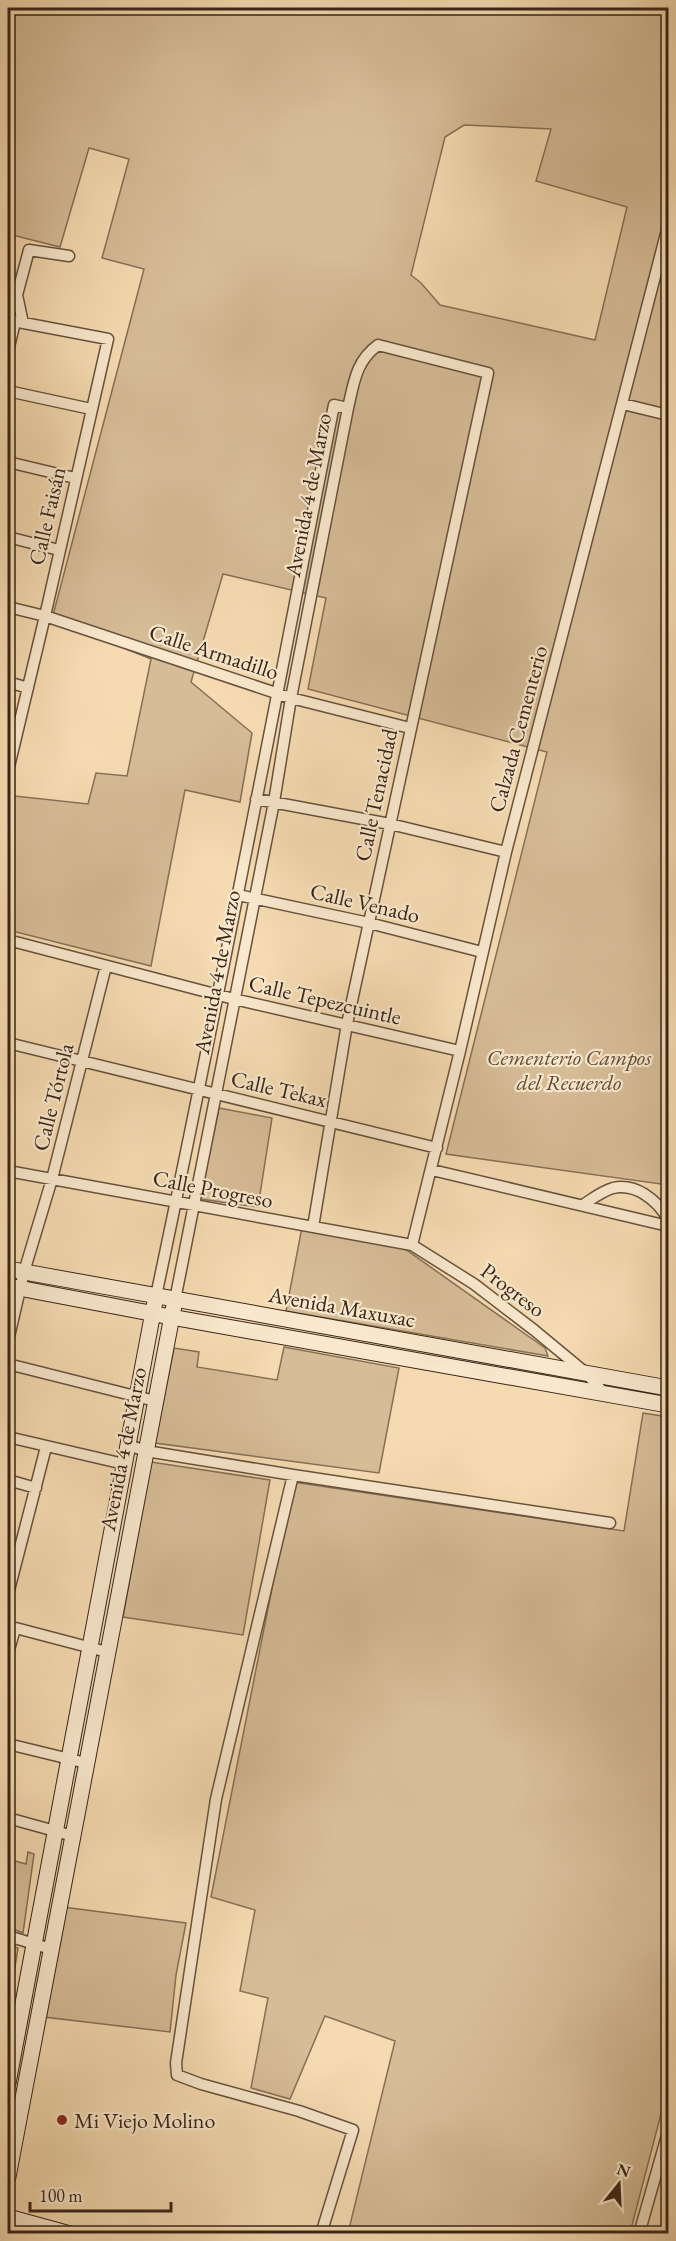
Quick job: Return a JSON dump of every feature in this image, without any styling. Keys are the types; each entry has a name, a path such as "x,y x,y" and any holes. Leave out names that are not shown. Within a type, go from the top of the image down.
{"street":[{"name":"Calzada Cementerio","path":"412,1245 432,1170 506,852 669,226"},
{"path":"8,351 15,322 17,295 29,250 69,256"},
{"name":"Calle Faisán","path":"8,771 10,753 28,688 108,339 15,322"},
{"name":"Calle Tenacidad","path":"313,1227 347,1024 488,373 378,345 365,355 355,378 348,408"},
{"path":"8,392 91,409"},
{"path":"623,404 669,415"},
{"name":"Avenida 4 de Marzo","path":"8,2083 152,1314 200,1090 334,405 348,408 217,1095 171,1317 8,2177"},
{"path":"8,462 75,478"},
{"path":"321,469 336,470"},
{"path":"309,532 324,535"},
{"path":"8,537 59,549"},
{"path":"294,602 310,604"},
{"name":"Calle Armadillo","path":"8,607 45,616 291,698 410,728"},
{"path":"8,682 28,688"},
{"path":"256,799 390,824 506,852"},
{"name":"Calle Venado","path":"238,895 369,923 482,952"},
{"name":"Calle Tepezcuintle","path":"8,940 234,999 460,1051"},
{"name":"Calle Tórtola","path":"8,1341 14,1288 24,1272 52,1179 106,966"},
{"name":"Calle Tekax","path":"8,1043 437,1148"},
{"path":"432,1170 669,1226"},
{"name":"Calle Progreso","path":"8,1171 412,1245"},
{"path":"583,1205 601,1193 614,1188 632,1189 648,1194 664,1210 669,1219"},
{"name":"Progreso","path":"412,1245 474,1284 586,1373 604,1394"},
{"name":"Avenida Maxuxac","path":"8,1269 669,1388"},
{"name":"Avenida Maxuxac","path":"14,1288 669,1405"},
{"path":"8,1364 155,1401"},
{"path":"8,1437 124,1464"},
{"path":"128,1445 293,1475 610,1523"},
{"path":"8,1594 13,1554 36,1488 46,1447"},
{"path":"293,1475 216,1799 176,2063 177,2075 201,2084 299,2111 353,2130 321,2234"},
{"path":"8,1480 36,1488"},
{"path":"8,1653 11,1628 108,1652"},
{"path":"8,1744 86,1763"},
{"path":"8,1818 72,1836"},
{"path":"8,1936 51,1949"},
{"path":"654,2234 640,2232 665,2158 669,2132"},
{"path":"8,2217 70,2234"}],"green space":[{"name":"Cementerio Campos del Recuerdo","path":"8,8 668,8 668,1185 446,1154 547,752 308,689 326,598 223,574 191,682 252,733 240,802 185,790 151,966 8,930 8,826 15,796 88,804 96,773 127,776 151,659 52,619 144,269 102,258 129,159 89,148 60,247 8,234","holes":["464,125 551,129 536,181 627,207 595,340 440,305 411,275 445,137"]},
{"path":"219,1108 272,1118 258,1207 200,1199"},
{"path":"302,1227 385,1242 405,1249 545,1348 548,1356 286,1311"},
{"path":"284,1347 399,1368 379,1473 155,1443 174,1348 199,1352 197,1367 277,1380"},
{"path":"643,1413 668,1417 668,2087 630,2233 348,2233 395,2041 325,2016 290,2099 251,2088 268,1998 240,1991 255,1910 211,1897 293,1482 624,1531"},
{"path":"151,1462 270,1480 243,1635 123,1617"},
{"path":"28,1852 34,1854 23,1933 8,1927 8,1859 26,1864"},
{"path":"63,1907 186,1923 176,1975 170,2032 44,2017"},
{"path":"8,1945 18,1948 8,2011"}],"place":[{"name":"Mi Viejo Molino","path":"62,2120"}]}
